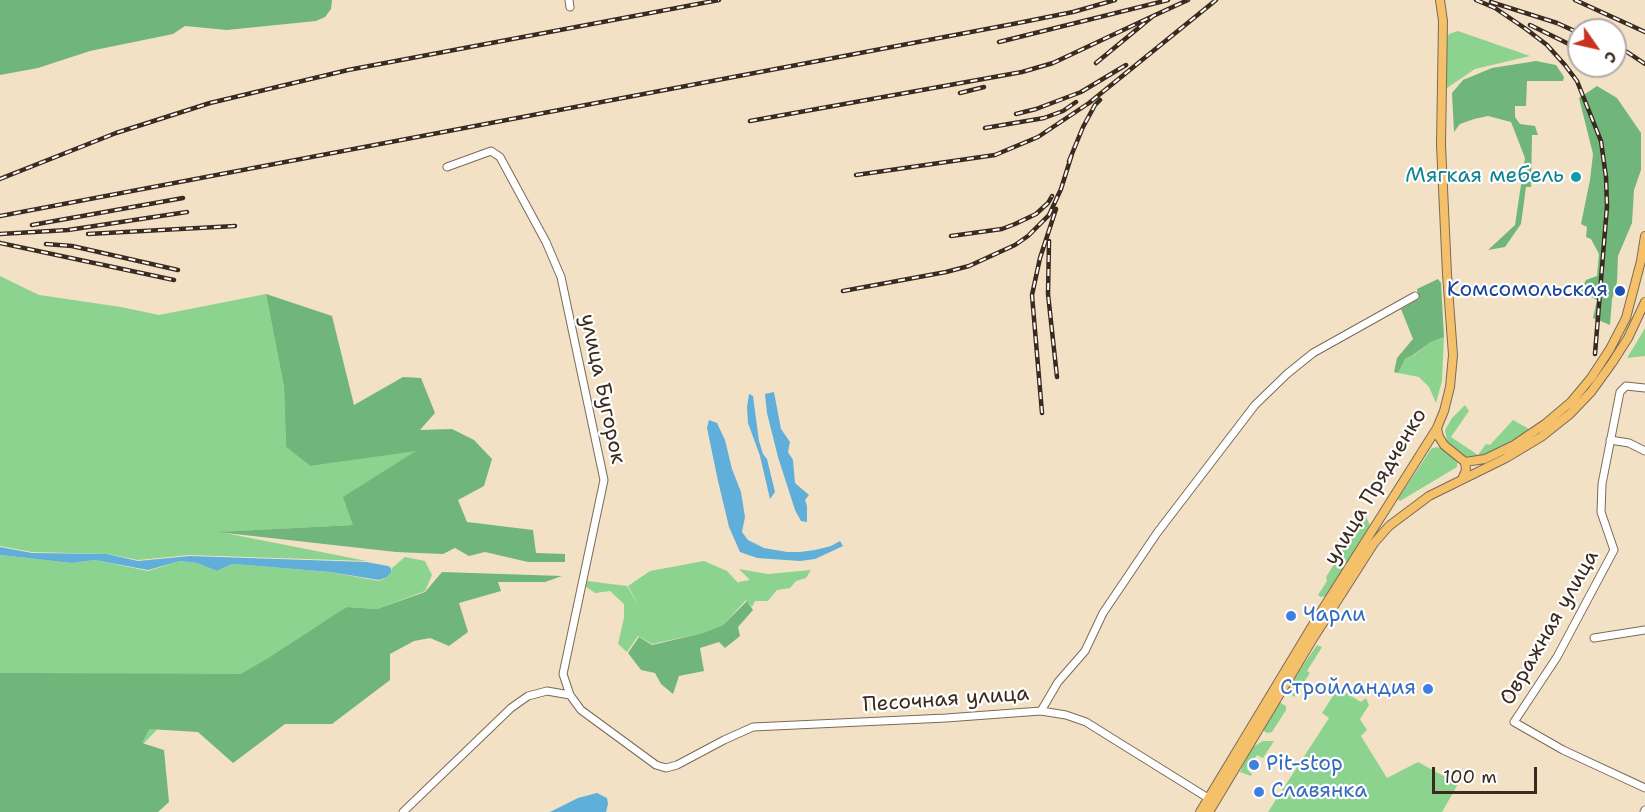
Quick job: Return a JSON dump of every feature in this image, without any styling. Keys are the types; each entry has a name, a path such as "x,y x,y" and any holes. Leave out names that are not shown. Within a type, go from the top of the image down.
{"main road":[{"name":"улица Прядченко","path":"1208,812 1437,428 1450,387 1453,355 1441,145 1443,21 1440,0"},
{"path":"1465,462 1485,459 1514,445 1545,424 1571,402 1591,378 1626,318 1645,236"},
{"name":"улица Прядченко","path":"1200,812 1327,609 1374,543 1389,526 1412,507 1463,477 1506,458 1542,437 1570,414 1591,392 1612,363 1628,338 1645,302"},
{"path":"1437,428 1444,445 1465,462 1466,470 1463,477"},
{"path":"1427,444 1435,442 1444,445"},
{"path":"1395,495 1396,503 1401,507 1412,507"}],"street":[{"name":"улица Бугорок","path":"447,167 491,151 501,157 546,242 561,277 604,480 563,674 570,695"},
{"name":"Песочная улица","path":"570,695 581,710 656,765 666,768 677,765 753,727 1041,711 1058,682 1085,651 1103,613 1157,533 1255,405 1313,353 1415,296"},
{"path":"1645,388 1626,386 1620,392 1610,440 1629,443 1645,451"},
{"name":"Овражная улица","path":"1610,440 1602,484 1601,512 1614,550 1557,657 1514,722 1563,750 1645,788"},
{"path":"1594,638 1645,630"},
{"path":"403,812 511,708 528,696 547,691 570,695"},
{"path":"1041,711 1066,715 1086,722 1208,798 1208,812"}],"green space":[{"path":"0,0 332,0 331,9 325,17 316,21 227,30 185,26 173,34 90,51 38,68 0,75"},
{"path":"1458,31 1530,56 1475,69 1447,88 1446,41 1449,34"},
{"path":"1536,61 1556,65 1564,77 1563,81 1527,81 1526,106 1515,106 1515,117 1520,124 1535,126 1538,135 1532,135 1531,187 1526,187 1521,224 1505,247 1488,250 1515,225 1525,158 1511,122 1488,116 1460,124 1454,132 1452,93 1463,80 1492,68"},
{"path":"1597,86 1617,98 1641,133 1641,170 1634,190 1632,223 1618,256 1617,282 1612,299 1610,325 1593,318 1597,300 1580,292 1586,280 1597,276 1599,254 1591,239 1586,237 1587,227 1581,224 1593,154 1579,98"},
{"path":"0,276 39,295 159,315 266,294 284,387 286,447 310,466 417,450 353,525 220,532 387,565 366,561 189,555 138,560 108,554 32,552 0,546"},
{"path":"1438,279 1441,283 1444,337 1431,342 1405,359 1398,373 1394,372 1397,358 1413,339 1401,309 1419,299 1417,289"},
{"path":"266,294 332,316 354,405 403,377 421,378 435,413 420,430 452,429 474,440 492,459 484,486 458,500 467,522 533,530 536,553 565,554 565,562 528,562 485,552 469,556 455,548 443,554 396,552 217,532 353,525 343,497 416,451 310,466 286,447 284,387"},
{"path":"1645,328 1645,356 1627,358 1641,335"},
{"path":"1444,337 1442,381 1436,403 1429,387 1419,377 1398,373 1405,359 1431,342"},
{"path":"1465,405 1469,411 1451,437 1478,455 1486,444 1490,445 1513,420 1529,429 1505,445 1480,456 1467,458 1447,441 1445,430 1452,418"},
{"path":"1442,448 1457,462 1457,467 1400,501 1398,499 1431,449"},
{"path":"1366,517 1370,525 1326,596 1321,597 1318,595 1327,581 1326,577"},
{"path":"0,555 72,563 95,560 148,571 180,561 197,563 217,571 232,564 330,572 379,581 387,577 392,568 405,557 425,561 432,575 425,591 377,609 347,607 162,724 80,812 0,812"},
{"path":"704,561 727,571 739,584 738,582 750,580 739,569 768,574 811,570 806,578 796,581 790,588 777,590 768,601 755,601 752,607 746,600 723,625 703,633 652,644 638,636 627,652 618,644 624,618 624,604 610,591 595,593 585,586 587,581 627,586 640,608 628,586 650,571"},
{"path":"442,572 562,576 545,582 498,582 501,591 459,603 468,632 449,646 430,638 414,641 390,654 390,680 332,724 285,724 233,763 198,732 149,729 142,743 164,750 169,802 158,812 0,812 0,673 241,674 347,607 377,609 425,592"},
{"path":"747,601 753,610 738,627 740,636 725,648 719,642 700,648 704,671 679,676 673,694 661,684 655,673 641,670 628,653 639,637 652,645 703,633 723,625"},
{"path":"1317,645 1322,647 1307,671 1310,673 1294,697 1289,692 1289,686"},
{"path":"1338,688 1361,702 1366,698 1369,705 1360,719 1367,730 1361,736 1387,778 1418,762 1458,784 1442,812 1268,812 1329,718 1322,713"},
{"path":"1278,704 1286,706 1286,710 1272,732 1267,733 1264,727"},
{"path":"1263,741 1274,741 1263,758 1257,755 1247,769 1252,774 1251,776 1240,772 1251,748"}],"water":[{"path":"774,392 781,429 790,442 788,452 793,460 795,483 809,495 805,500 807,522 801,521 795,510 778,457 767,413 765,394"},
{"path":"749,394 753,396 759,441 767,459 775,492 770,499 760,456 748,423"},
{"path":"709,420 717,423 725,440 732,469 741,492 745,517 742,532 748,540 764,548 787,552 815,550 840,541 843,546 815,559 800,561 757,558 740,552 729,527 718,481 707,428"},
{"path":"0,547 32,553 107,554 138,561 190,556 366,562 388,566 391,572 387,577 379,580 330,572 232,564 217,571 197,563 180,561 148,570 95,560 72,563 0,555"},
{"path":"597,793 607,798 606,812 550,812 578,798"}],"railway":[{"path":"0,179 116,133 210,103 348,70 719,0"},
{"path":"0,216 1013,24 1073,12 1115,0"},
{"path":"999,42 1168,0"},
{"path":"1096,63 1153,16 1188,0"},
{"path":"856,175 995,155 1038,137 1089,103 1216,0"},
{"path":"1476,0 1495,8 1526,29 1547,45 1565,65 1577,81 1601,141 1607,206 1595,354"},
{"path":"1575,0 1645,32"},
{"path":"1491,2 1567,28"},
{"path":"750,121 1022,72 1053,63 1153,16"},
{"path":"1530,25 1567,43"},
{"path":"1627,52 1645,64"},
{"path":"1016,114 1081,92 1126,65"},
{"path":"960,93 984,87"},
{"path":"1069,161 1083,127 1100,100"},
{"path":"985,128 1044,118 1063,111 1076,102"},
{"path":"843,291 969,266 1015,245 1028,236 1049,215 1061,189 1072,154"},
{"path":"951,236 1002,229 1015,224 1036,214 1052,196"},
{"path":"32,225 183,198"},
{"path":"1042,413 1032,295 1040,258 1056,209"},
{"path":"0,234 68,230 187,212"},
{"path":"88,234 235,226"},
{"path":"1049,241 1048,294 1057,377"},
{"path":"0,243 174,280"},
{"path":"46,244 72,246 178,270"}],"place":[{"name":"Мягкая мебель","path":"1576,177"},
{"name":"Комсомольская","path":"1620,291"},
{"name":"Чарли","path":"1291,616"},
{"name":"Стройландия","path":"1428,689"},
{"name":"Pit-stop","path":"1254,765"},
{"name":"Славянка","path":"1259,792"}]}
